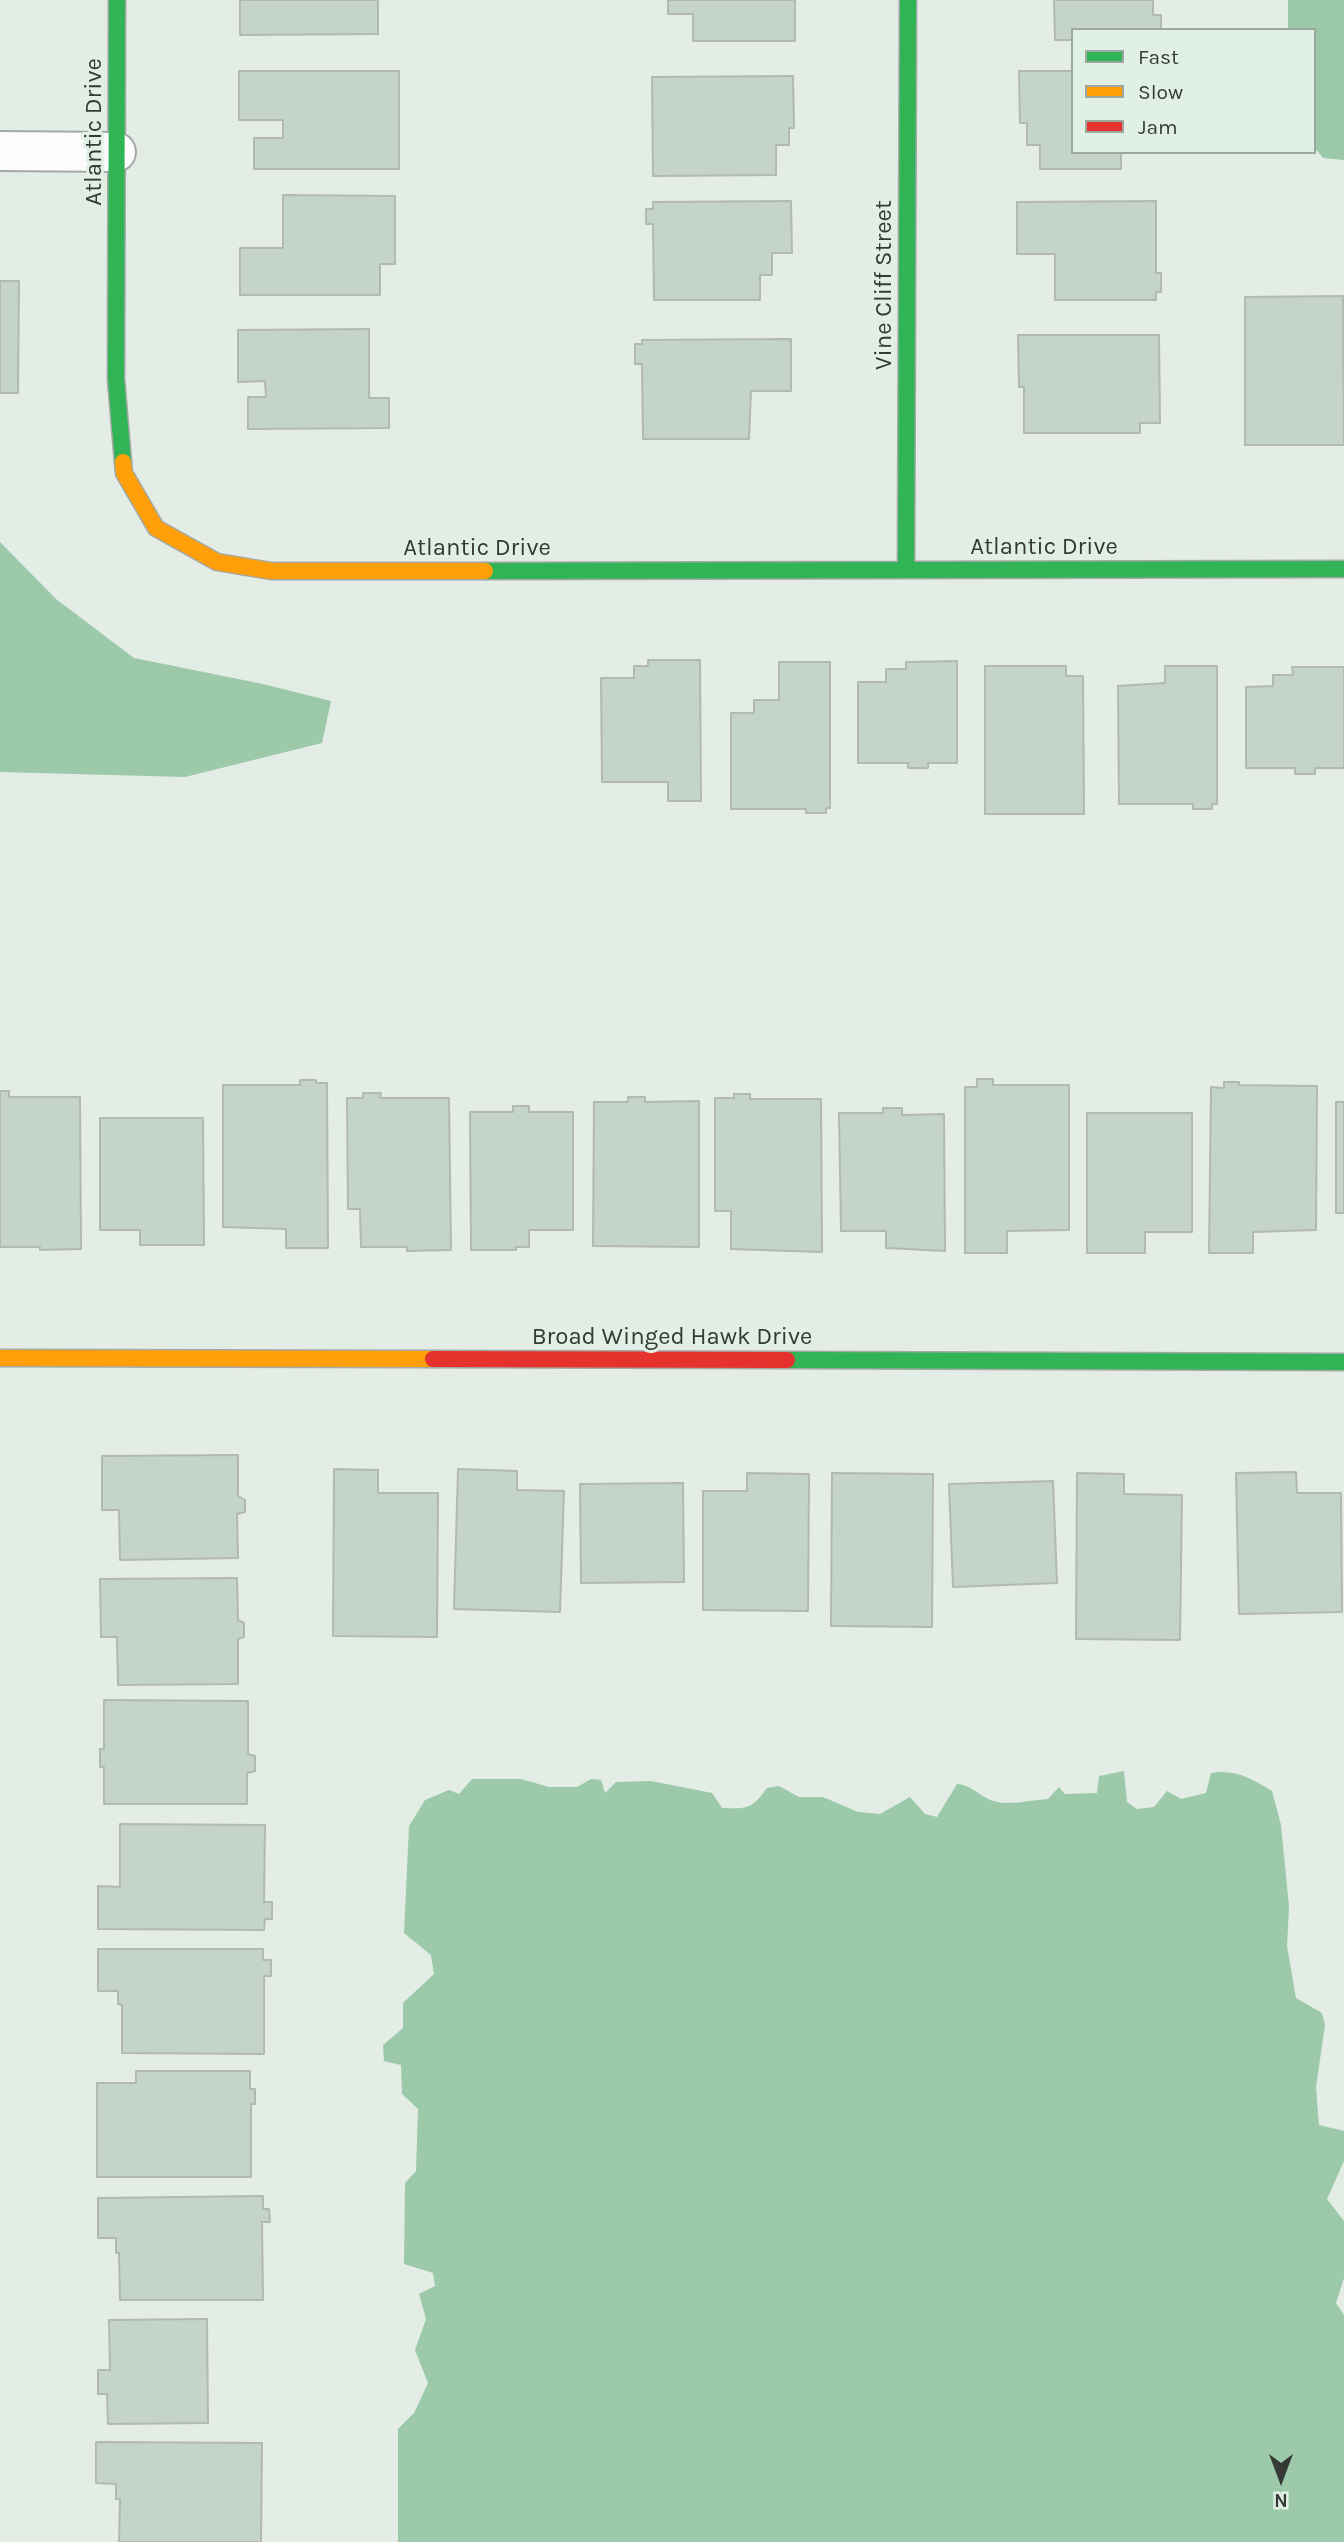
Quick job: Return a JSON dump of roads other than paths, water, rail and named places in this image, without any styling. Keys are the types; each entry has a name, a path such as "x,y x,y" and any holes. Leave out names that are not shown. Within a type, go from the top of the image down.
{"street":[{"name":"Atlantic Drive","path":"117,0 116,379 124,473 156,528 217,562 271,571 1344,569"},
{"name":"Vine Cliff Street","path":"906,570 908,0"},
{"path":"0,151 116,152"},
{"name":"Broad Winged Hawk Drive","path":"0,1358 1344,1362"}]}
